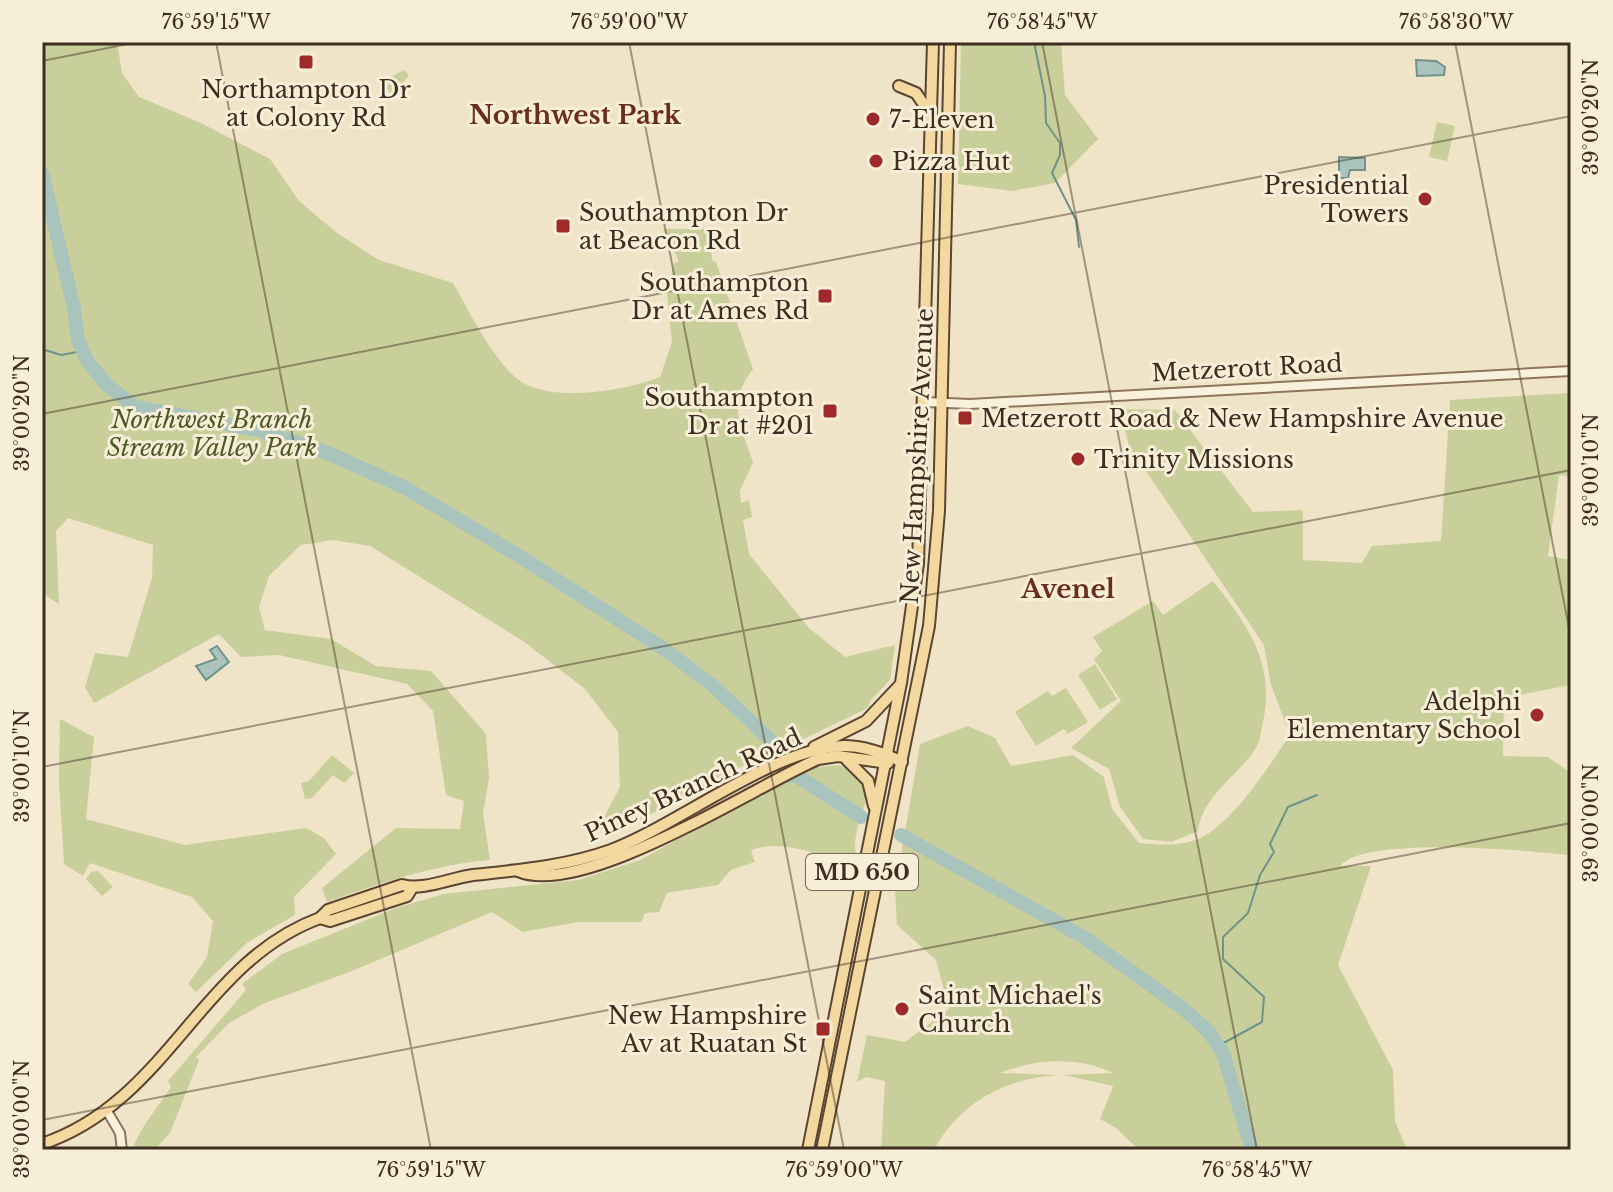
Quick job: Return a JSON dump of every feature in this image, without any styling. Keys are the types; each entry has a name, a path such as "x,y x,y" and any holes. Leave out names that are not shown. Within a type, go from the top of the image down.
{"main road":[{"name":"New Hampshire Avenue","path":"808,1150 901,683 918,564 933,42"},
{"name":"New Hampshire Avenue","path":"822,1150 929,626 939,511 950,42"},
{"path":"899,86 919,96 931,121"},
{"path":"798,762 866,721 901,683"},
{"name":"Piney Branch Road","path":"42,1144 107,1111 154,1069 219,990 254,956 320,918 328,910 402,885 412,888 449,879 518,871 532,877 564,873 629,855 779,770 835,746 902,762"},
{"path":"838,756 856,766 868,781 874,812"},
{"name":"Piney Branch Road","path":"798,762 838,756 885,759"}],"street":[{"name":"Metzerott Road","path":"925,402 1571,371"},
{"path":"107,1111 120,1133 122,1150"}],"green space":[{"name":"Northwest Branch Stream Valley Park","path":"42,42 117,42 122,73 139,97 201,123 270,159 299,201 337,233 379,260 453,283 504,366 525,384 539,389 593,392 660,377 672,342 667,294 674,263 679,261 663,229 710,229 712,260 716,262 753,369 740,392 738,403 740,425 753,462 740,491 741,503 749,500 752,517 743,520 749,554 809,628 845,657 895,645 890,680 870,701 868,708 793,744 791,741 611,835 601,823 620,787 618,732 585,689 523,641 370,546 333,540 301,545 269,576 259,607 265,630 331,639 376,666 431,671 486,734 489,778 483,813 490,860 427,870 327,902 322,888 396,828 460,829 464,801 446,795 433,711 407,684 279,655 241,657 219,634 94,703 85,687 95,653 128,657 152,578 153,545 68,518 56,531 59,604 42,593"},
{"path":"961,42 1061,42 1065,95 1098,139 1055,183 1012,191 958,184"},
{"path":"404,70 409,75 393,96 386,89 389,78"},
{"path":"1437,122 1455,126 1447,161 1429,157"},
{"path":"1571,393 1571,476 1559,475 1548,556 1571,560 1571,685 1504,698 1503,756 1548,757 1571,773 1571,855 1449,847 1413,848 1356,856 1340,866 1371,866 1338,965 1393,1070 1395,1121 1407,1150 1139,1150 1116,1128 1100,1119 1113,1086 1064,1075 1113,1073 1085,1064 1056,1061 1000,1073 1059,1075 1021,1081 986,1096 957,1118 934,1150 881,1150 885,1081 866,1077 857,1082 867,1035 905,1042 949,1009 936,960 897,925 895,890 920,744 968,726 995,738 1011,766 1073,755 1104,777 1112,809 1139,843 1165,845 1198,839 1218,826 1252,789 1290,735 1271,685 1264,645 1129,446 1120,409 1175,410 1253,512 1303,510 1303,560 1362,563 1372,546 1441,541 1450,400"},
{"path":"1213,581 1247,629 1262,663 1266,701 1259,741 1246,761 1212,798 1198,831 1171,842 1143,839 1120,807 1109,769 1071,748 1121,701 1094,659 1102,651 1093,637 1153,601 1163,615"},
{"path":"1095,664 1117,699 1100,710 1078,675"},
{"path":"1066,688 1088,722 1068,734 1064,729 1036,746 1015,712 1048,691 1052,696"},
{"path":"60,719 94,737 86,819 185,845 306,828 324,838 336,854 294,897 295,915 248,942 196,992 188,984 207,957 213,921 192,897 90,863 83,876 64,864 59,781"},
{"path":"332,755 354,773 344,783 333,775 312,798 305,799 301,783 309,781"},
{"path":"840,765 855,775 866,793 856,835 856,861 853,860 851,867 789,847 763,847 751,850 755,862 731,870 718,885 667,893 659,912 645,913 641,922 578,922 523,932 492,912 352,971 265,1003 229,1023 196,1057 199,1060 170,1133 154,1150 133,1150 143,1127 171,1087 168,1081 246,990 242,984 282,954 393,909 443,894 578,880 640,860 775,786 816,767"},
{"path":"98,871 113,887 102,896 86,879 91,872"}],"water":[{"path":"1416,60 1436,61 1445,67 1444,75 1417,76"},
{"path":"1339,157 1365,158 1365,170 1350,170 1348,178 1339,178"},
{"path":"217,646 229,662 206,680 196,666 216,659 210,650"}],"waterway":[{"path":"1038,42 1035,47 1045,96 1046,123 1060,143 1060,155 1052,173 1076,220 1079,247"},
{"path":"42,173 74,308 78,341 88,362 108,386 136,407 258,430 330,454 404,487 664,649 712,685 779,748 774,757 791,776 797,776 861,817"},
{"path":"42,349 61,355 82,351"},
{"path":"1218,1046 1262,1022 1264,997 1223,959 1223,937 1248,913 1260,875 1274,852 1270,844 1288,807 1317,795"},
{"path":"901,835 1085,938 1184,1009 1209,1032 1223,1053 1252,1150"}],"place":[{"name":"Northampton Dr at Colony Rd","path":"306,62"},
{"name":"7-Eleven","path":"873,119"},
{"name":"Pizza Hut","path":"876,161"},
{"name":"Presidential Towers","path":"1425,199"},
{"name":"Southampton Dr at Beacon Rd","path":"563,226"},
{"name":"Southampton Dr at Ames Rd","path":"825,296"},
{"name":"Southampton Dr at #201","path":"830,411"},
{"name":"Metzerott Road & New Hampshire Avenue","path":"965,418"},
{"name":"Trinity Missions","path":"1078,459"},
{"name":"Adelphi Elementary School","path":"1537,715"},
{"name":"Saint Michael's Church","path":"902,1009"},
{"name":"New Hampshire Av at Ruatan St","path":"823,1029"}],"district":[{"name":"Northwest Park","path":"575,115"},
{"name":"Avenel","path":"1068,589"}]}
